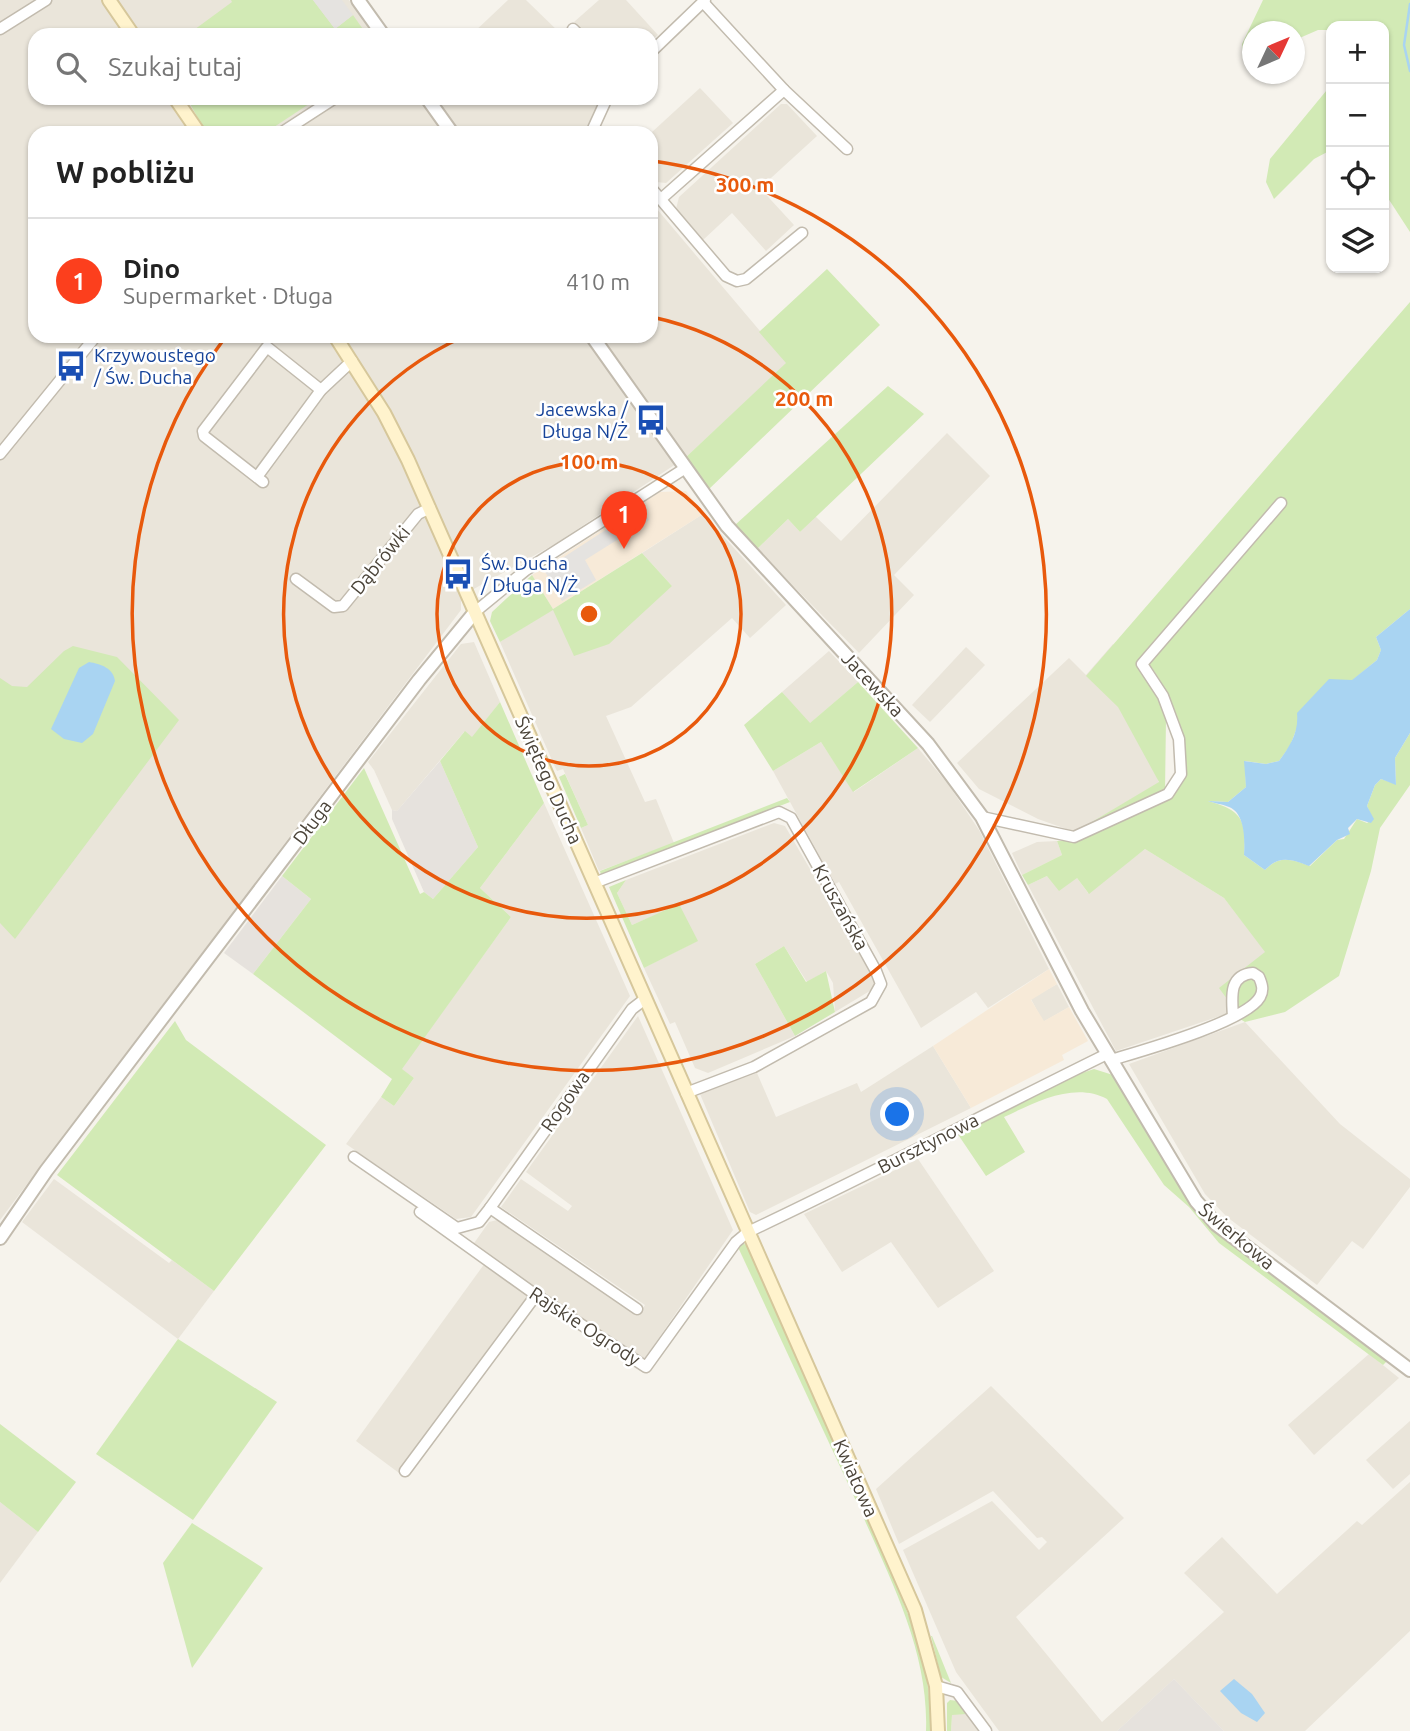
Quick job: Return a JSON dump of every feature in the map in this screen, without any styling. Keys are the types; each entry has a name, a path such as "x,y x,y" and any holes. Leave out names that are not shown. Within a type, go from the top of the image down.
{"main road":[{"path":"109,0 128,28"},
{"path":"180,105 194,126"},
{"name":"Świętego Ducha","path":"340,343 390,425 430,508 748,1232"},
{"name":"Kwiatowa","path":"748,1232 915,1610 936,1686 938,1731"}],"street":[{"path":"0,29 47,0"},
{"path":"358,0 378,28"},
{"path":"658,45 704,1 784,90 847,149"},
{"path":"661,200 784,90"},
{"path":"292,126 324,105"},
{"path":"432,105 447,126"},
{"path":"594,126 604,105"},
{"path":"658,196 726,276 737,281 746,279 802,233"},
{"path":"0,454 90,343"},
{"name":"Jacewska","path":"597,343 727,526 928,744 982,817 1109,1057"},
{"path":"321,390 267,348 204,431 204,436 260,479 321,390 352,361"},
{"name":"Długa","path":"0,1238 46,1171 412,690 475,612 526,570 684,469"},
{"path":"982,817 1074,837 1168,793 1181,774 1179,739 1163,696 1142,664 1281,503"},
{"name":"Dąbrówki","path":"296,579 334,607 343,606 418,514 430,508"},
{"name":"Kruszańska","path":"594,883 779,812 791,818 876,971 881,984 871,1002 754,1067 686,1093"},
{"name":"Rogowa","path":"354,1157 457,1228 479,1222 632,1009 645,999"},
{"name":"Bursztynowa","path":"748,1232 837,1191 937,1137 1109,1057 1233,1017"},
{"name":"Świerkowa","path":"1109,1057 1183,1182 1216,1223 1410,1370"},
{"path":"489,1208 637,1309"},
{"name":"Rajskie Ogrody","path":"420,1212 536,1295 646,1367 736,1242 748,1232"},
{"path":"405,1471 536,1295"},
{"path":"936,1686 957,1692 986,1731"}],"shaded area":[{"path":"0,0 349,0 369,28 28,28 28,105 599,105 587,126 28,126 28,343 658,343 658,210 787,363 685,458 555,544 461,596 461,610 0,1220"},
{"path":"313,0 342,0 353,15 334,28"},
{"path":"508,0 526,0 555,28 478,28"},
{"path":"599,0 626,0 652,28 579,28 574,22"},
{"path":"700,88 733,123 666,183 658,182 658,127"},
{"path":"781,104 787,104 817,136 760,188 794,225 766,251 732,213 703,240 676,209 679,197"},
{"path":"947,433 990,476 894,575 914,595 859,653 757,549 788,519 800,532 815,516 841,541"},
{"path":"686,491 703,514 553,609 532,575 660,492"},
{"path":"641,507 649,520 585,560 596,580 562,601 544,570"},
{"path":"703,514 786,605 750,638 732,618 631,707 606,716 645,802 656,799 674,843 599,871 581,828 588,825 563,769 557,771 555,767 500,642 553,609 672,586 642,553"},
{"path":"474,642 500,702 472,738 464,732 397,811 392,810 368,762 461,644"},
{"path":"1113,644 1159,783 1075,832 1038,819 979,789 957,763 1069,658 1086,675"},
{"path":"966,647 985,665 930,722 912,705"},
{"path":"829,651 858,682 809,724 782,692"},
{"path":"821,742 854,792 918,748 948,784 979,830 1049,969 988,1008 976,992 921,1028 839,882 835,884 773,771"},
{"path":"440,761 478,847 433,899 424,892 392,819 392,810 397,811"},
{"path":"544,803 630,996 471,1217 456,1219 346,1144 381,1097 394,1106 414,1078 401,1069 511,917 480,888"},
{"path":"774,823 785,826 878,986 835,1012 833,983 826,971 807,982 784,946 755,964 795,1036 708,1073 695,1068 675,1022 670,1024 644,968 697,941 679,905 632,925 617,893 626,880"},
{"path":"1057,841 1062,855 1022,875 1012,853 1037,842"},
{"path":"1145,849 1224,898 1266,952 1220,988 1230,1003 1229,1013 1116,1051 1028,885 1047,876 1077,878 1088,893"},
{"path":"282,876 311,899 253,974 224,953"},
{"path":"1049,969 1057,984 1031,1000 1044,1021 1069,1007 1088,1041 1062,1055 1064,1060 971,1108 933,1046"},
{"path":"1057,984 1069,1007 1043,1022 1031,999"},
{"path":"638,1016 733,1230 643,1361 472,1246 489,1222 497,1220 638,1316 645,1305 501,1207 521,1179 568,1211 572,1206 526,1172"},
{"path":"1245,1022 1340,1124 1410,1179 1410,1187 1363,1249 1352,1241 1317,1285 1227,1217 1205,1194 1129,1064"},
{"path":"933,1046 971,1108 756,1215 750,1212 700,1094 757,1073 776,1117 857,1083 861,1092"},
{"path":"918,1159 994,1271 938,1308 891,1242 842,1272 804,1214"},
{"path":"54,1179 169,1263 172,1260 214,1291 178,1339 22,1222"},
{"path":"485,1263 526,1291 527,1300 399,1473 356,1441"},
{"path":"1369,1354 1399,1378 1314,1455 1288,1425"},
{"path":"991,1386 1124,1518 1016,1617 1102,1722 1224,1612 1184,1573 1222,1537 1277,1594 1357,1521 1362,1525 1410,1482 1410,1631 1305,1731 1224,1731 1174,1679 1117,1731 999,1731 956,1672 903,1550 992,1501 1039,1550 1047,1542 1042,1537 1037,1538 993,1491 899,1544 876,1489"},
{"path":"1410,1421 1410,1474 1393,1489 1366,1460"},
{"path":"0,1502 38,1532 0,1583"},
{"path":"1174,1679 1224,1731 1117,1731"},
{"path":"952,1714 967,1714 978,1731 951,1731"}],"green space":[{"path":"231,0 313,0 334,28 197,28 232,2"},
{"path":"1263,0 1410,0 1410,232 1389,200 1389,21 1326,21 1326,30 1305,36 1305,21 1253,21"},
{"path":"353,15 362,28 336,28"},
{"path":"1326,91 1326,153 1314,159 1274,199 1266,182 1270,159"},
{"path":"191,105 307,105 276,126 202,126"},
{"path":"827,269 880,325 708,490 685,458 786,363 759,332"},
{"path":"1410,302 1410,609 1376,637 1381,650 1377,660 1298,725 1290,746 1279,761 1266,764 1245,761 1246,787 1228,802 1208,801 1228,808 1240,818 1244,833 1244,855 1265,870 1280,860 1310,866 1337,840 1344,839 1357,819 1367,823 1373,819 1367,806 1375,785 1381,779 1396,784 1395,758 1410,733 1410,785 1380,828 1371,871 1339,976 1285,1012 1245,1022 1230,1013 1230,1003 1219,988 1265,952 1224,898 1145,849 1089,894 1077,878 1059,891 1047,876 1028,885 1022,875 1062,855 1057,841 1075,840 1170,795 1180,782 1185,766 1182,732 1169,697 1152,668 1147,674 1166,718 1165,792 1075,832 1159,782 1118,707 1086,676"},
{"path":"888,386 924,414 800,532 788,519 757,549 735,525"},
{"path":"642,553 672,586 609,644 574,656 553,610 500,642 490,621 492,612 532,575 553,609"},
{"path":"73,646 117,657 179,720 15,939 0,923 0,678 12,686 27,687 64,651"},
{"path":"858,682 918,748 853,792 821,742 773,771 744,725 782,692 810,723"},
{"path":"500,702 544,803 480,888 511,917 402,1069 414,1078 394,1106 381,1097 392,1079 253,974 311,899 282,876 364,768 420,894 424,892 433,899 478,847 440,761 465,731 472,737"},
{"path":"565,774 588,825 581,828 559,777"},
{"path":"787,798 790,802 601,875 600,871"},
{"path":"626,880 617,893 632,925 679,904 698,941 644,968 609,887"},
{"path":"784,946 806,982 826,971 835,1012 795,1036 755,964"},
{"path":"175,1021 186,1040 326,1145 214,1291 57,1175"},
{"path":"1094,1069 1113,1075 1192,1204 1388,1360 1383,1365 1219,1243 1189,1207 1164,1185 1107,1099 1081,1092 1068,1093 1041,1100 1004,1117 1025,1152 986,1176 957,1133 1070,1077"},
{"path":"742,1242 748,1247 858,1495 857,1503 737,1245"},
{"path":"178,1339 277,1402 193,1520 96,1454"},
{"path":"0,1424 76,1482 38,1532 0,1502"},
{"path":"862,1514 869,1517 924,1654 933,1731 926,1731 925,1702 915,1646 896,1592"},
{"path":"192,1523 263,1568 192,1668 163,1563"},
{"path":"932,1636 951,1683 941,1677"},
{"path":"950,1700 958,1701 981,1731 966,1714 952,1715 951,1731 947,1731 947,1703"}],"water":[{"path":"1410,609 1410,733 1395,758 1396,785 1381,779 1375,785 1367,806 1374,819 1371,823 1357,819 1348,828 1350,834 1337,840 1309,866 1280,860 1265,870 1244,855 1241,821 1234,810 1208,801 1228,802 1246,787 1244,761 1266,764 1279,761 1293,738 1297,713 1329,679 1352,680 1377,660 1381,650 1376,637"},
{"path":"89,662 106,667 115,681 93,734 82,743 64,739 51,729 79,668"},
{"path":"1234,1679 1252,1694 1265,1713 1257,1722 1241,1713 1220,1691"}],"waterway":[{"path":"1410,4 1404,45 1410,71"}],"place":[{"name":"Krzywoustego / Św. Ducha","path":"71,366"},
{"name":"Jacewska / Długa N/Ż","path":"651,420"},
{"name":"Dino","path":"624,549"},
{"name":"Św. Ducha / Długa N/Ż","path":"458,574"}]}
